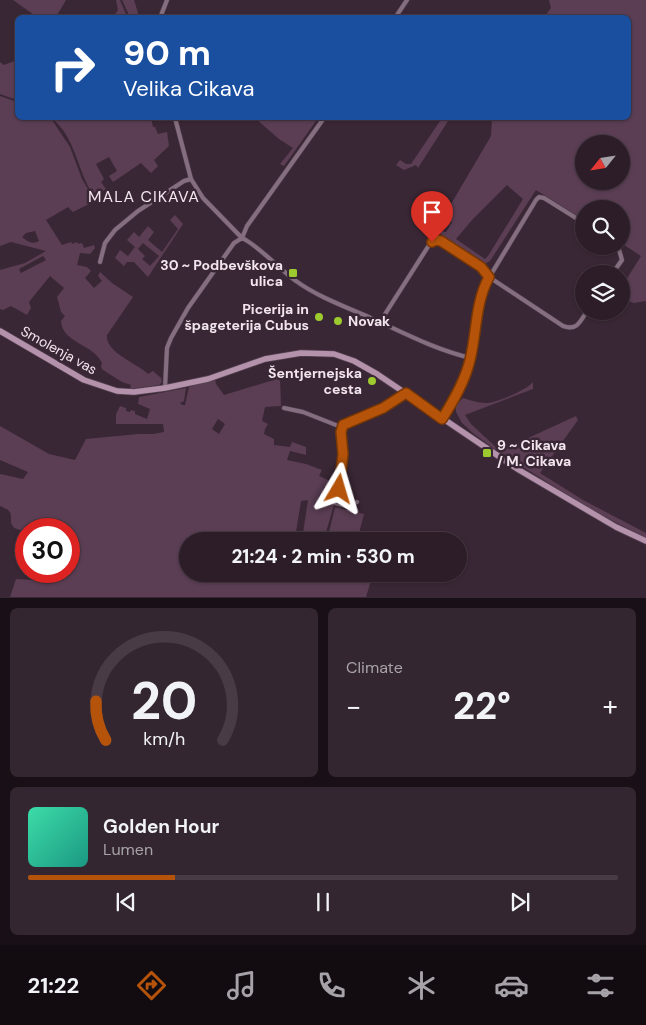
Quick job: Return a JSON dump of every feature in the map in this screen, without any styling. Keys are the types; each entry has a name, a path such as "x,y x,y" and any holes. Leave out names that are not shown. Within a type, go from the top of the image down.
{"main road":[{"name":"Smolenja vas","path":"0,331 71,373 100,386 117,391 134,392 165,388"},
{"path":"165,388 208,379 281,355 334,354 354,361 378,374 442,419 540,483 616,527 646,541"}],"street":[{"path":"161,15 167,0"},
{"path":"397,15 407,0"},
{"path":"176,120 191,179 203,198 242,238 250,242 283,271 309,289 447,351 471,358"},
{"path":"165,388 167,348 188,308 234,243 242,238 247,226 323,120"},
{"path":"100,262 104,242 115,230 138,211 184,181 191,179"},
{"path":"442,419 458,392 471,358 480,298 489,277 539,197 575,218"},
{"path":"380,322 432,242 436,240 441,241 481,267 489,277 570,328 574,328 581,320"},
{"path":"341,427 346,423 383,408 406,393"},
{"path":"284,408 304,412 341,427"},
{"path":"341,427 343,454 339,489 335,503 347,506 357,502"}],"shaded area":[{"path":"13,0 66,0 57,15 34,15"},
{"path":"116,0 120,0 126,15 114,15 118,10"},
{"path":"122,0 134,0 139,15 129,15"},
{"path":"549,0 646,0 646,301 630,302 630,274 641,256 630,249 630,200 575,200 575,214 536,190 490,261 485,264 441,236 440,231 446,232 452,222 444,216 491,136 492,120 631,120 631,15 546,15 551,8","holes":["507,185 523,199 485,259 456,239"]},
{"path":"15,61 15,99 0,94 0,62 4,65"},
{"path":"0,96 15,101 15,120 52,120 70,147 82,179 95,201 73,212 68,207 46,220 62,245 77,242 78,244 82,243 84,248 94,245 95,248 90,254 80,253 77,265 87,267 91,271 85,278 94,288 102,281 98,276 100,272 112,283 133,297 107,335 108,341 116,352 148,374 153,371 161,378 162,382 159,385 130,389 131,385 122,382 103,370 101,367 102,363 98,357 72,339 63,328 61,321 65,316 61,312 57,297 64,288 50,276 29,302 31,308 27,315 11,306 3,310 0,309 0,270 25,263 46,251 11,242 0,246","holes":["35,231 39,241 32,243 22,237 26,233","43,256 46,260 21,273 19,269"]},
{"path":"53,120 151,120 153,127 155,127 158,134 167,132 169,146 154,160 158,166 151,173 141,163 113,182 109,176 117,171 109,157 96,164 104,179 101,182 106,189 94,196 66,134"},
{"path":"257,120 317,120 284,166 280,164 293,148 279,139"},
{"path":"441,120 449,120 418,168 416,165 404,170 396,165 400,160 406,164 411,164"},
{"path":"175,215 183,224 148,277 134,262 127,262 124,266 115,258 120,250 128,256 135,247 127,240 134,232 139,237 148,226 154,232 148,240 162,252 178,229 170,220","holes":["143,243 159,256 150,266 142,259 145,256 138,249"]},
{"path":"280,378 281,406 265,407 262,421 268,424 264,434 274,439 274,445 290,447 292,442 306,447 306,455 290,451 287,460 322,470 319,476 335,483 340,471 339,488 326,532 303,532 308,500 301,501 296,532 179,532 179,582 371,582 366,597 10,597 15,582 80,583 80,518 15,518 14,528 11,523 10,512 0,506 0,474 23,479 28,472 0,460 0,426 49,454 75,460 86,439 164,432 163,424 116,424 116,414 120,406 126,408 126,411 135,411 135,414 147,419 150,409 138,404 139,397 186,388 184,401 180,403 185,405 189,387 215,379 216,384 224,395","holes":["218,419 225,424 219,434 212,429"]},
{"path":"533,382 533,389 465,415 471,424 500,451 576,416 578,420 540,473 583,500 646,533 646,538 590,509 496,450 462,423 456,412 456,405 463,398 486,403 491,402 518,392"},
{"path":"335,507 364,514 359,532 329,532"}],"place":[{"name":"30 ~ Podbevškova ulica","path":"293,273"},
{"name":"Picerija in špageterija Cubus","path":"319,317"},
{"name":"Novak","path":"338,321"},
{"name":"Šentjernejska cesta","path":"372,381"},
{"name":"9 ~ Cikava / M. Cikava","path":"487,453"}],"district":[{"name":"MALA CIKAVA","path":"144,196"}],"route":[{"path":"339,489 343,454 341,427 343,425 383,408 406,393 442,419 452,404 465,375 471,358 481,291 489,277 481,267 441,241 436,240 432,242"}]}
